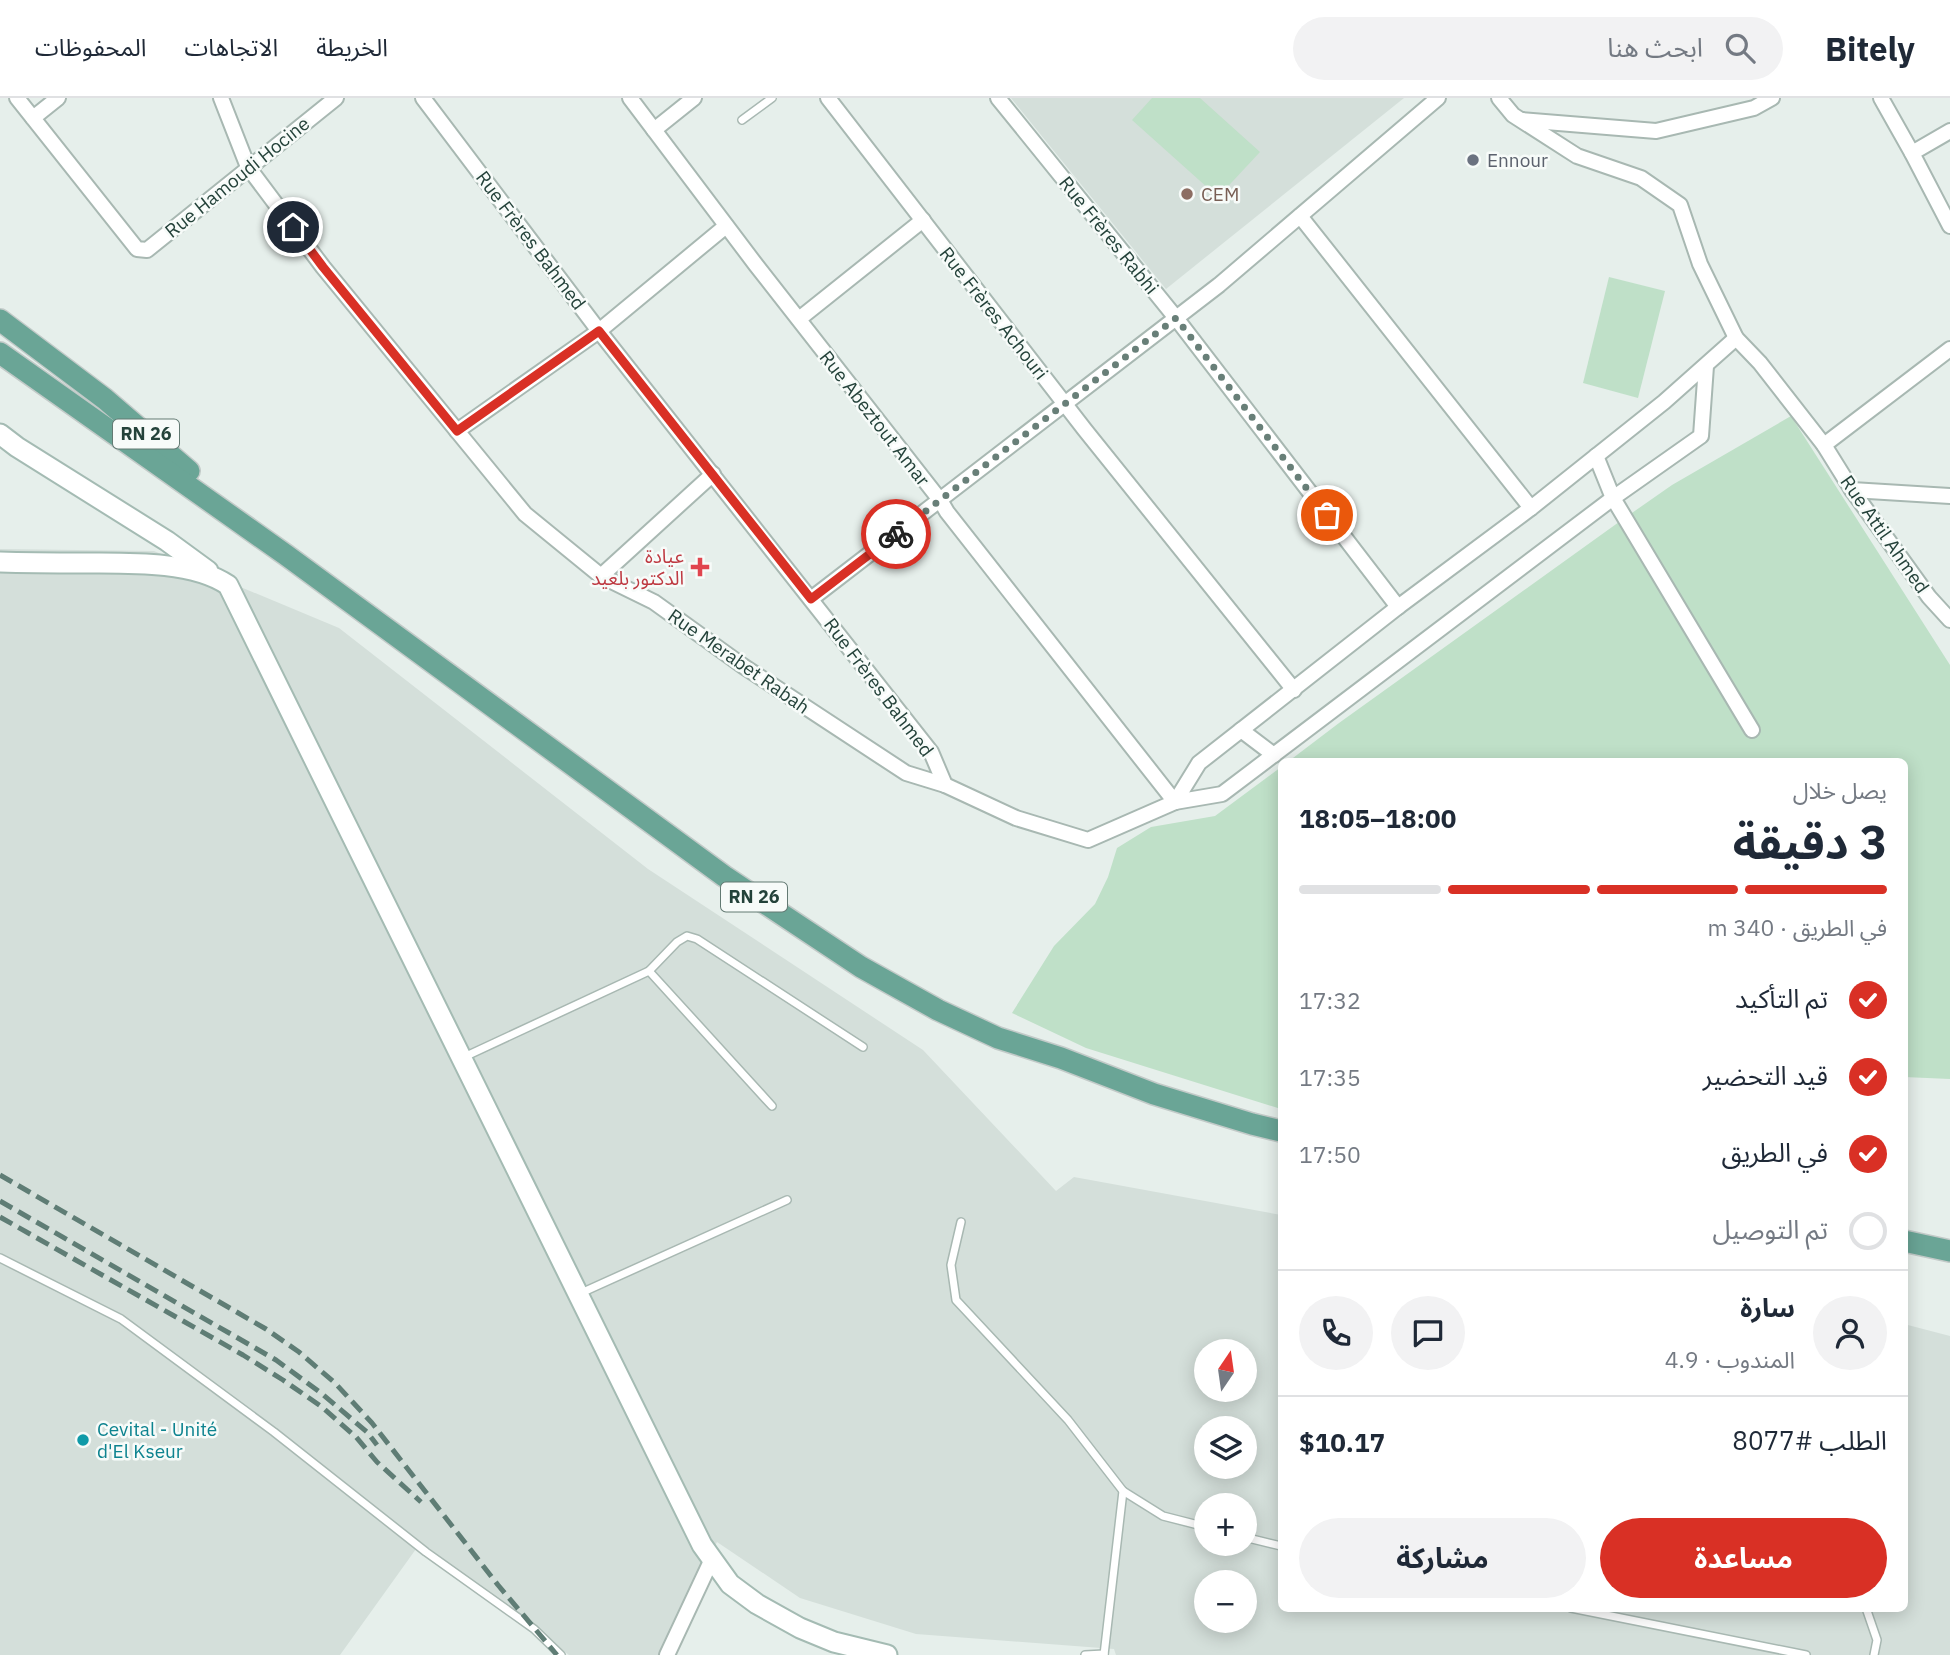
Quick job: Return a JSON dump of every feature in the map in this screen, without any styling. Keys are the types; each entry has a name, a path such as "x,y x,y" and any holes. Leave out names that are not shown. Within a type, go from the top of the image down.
{"main road":[{"name":"RN 26","path":"0,320 105,399 286,555"},
{"name":"RN 26","path":"0,353 286,555 724,876 861,967 938,1010 998,1038 1061,1058 1154,1094 1278,1130"},
{"path":"0,434 167,541 228,585 687,1518 712,1559 730,1584 779,1617 834,1642 887,1655"},
{"path":"0,562 136,563 175,567 217,578"},
{"path":"1908,1242 1950,1251"}],"street":[{"path":"17,98 33,118 58,98"},
{"name":"Rue Merabet Rabah","path":"221,98 248,167 323,267 525,514 601,576 654,602 743,666 906,774 945,786"},
{"name":"Rue Hamoudi Hocine","path":"33,118 137,249 147,250 336,98"},
{"name":"Rue Frères Bahmed","path":"423,98 599,331 932,752 945,786"},
{"name":"Rue Abeztout Amar","path":"630,98 947,512 1175,802"},
{"path":"654,130 694,98"},
{"name":"Rue Frères Achouri","path":"828,98 1065,404 1294,690"},
{"name":"Rue Frères Rabhi","path":"998,98 1176,318 1398,607"},
{"path":"811,599 1219,285 1438,98"},
{"name":"Rue Attil Ahmed","path":"1499,98 1513,115 1577,156 1641,178 1680,205 1700,264 1736,338 1760,363 1824,445 1852,490 1929,597 1950,620"},
{"path":"1520,120 1656,131 1754,108 1772,98"},
{"path":"1881,98 1950,226"},
{"path":"1912,153 1950,131"},
{"path":"1300,216 1531,508"},
{"path":"799,319 923,220"},
{"path":"457,431 599,331 726,226"},
{"path":"1175,802 1199,762 1398,607 1531,508 1706,366 1736,338"},
{"path":"1824,445 1950,349"},
{"path":"945,786 1016,818 1088,840 1175,802 1222,794 1613,498 1700,436 1706,366"},
{"path":"1596,456 1613,498 1752,730"},
{"path":"601,576 713,474"},
{"path":"1852,490 1950,496"},
{"path":"1241,730 1274,755"},
{"path":"667,1655 712,1559"}],"lane":[{"path":"742,121 772,98"},
{"path":"461,1058 649,971 677,942 687,936 697,939 863,1047"},
{"path":"649,971 772,1106"},
{"path":"577,1294 787,1200"},
{"path":"961,1222 951,1265 956,1300 1068,1420 1123,1491 1163,1516 1194,1524"},
{"path":"0,1258 121,1319 274,1432 426,1552 534,1629 561,1655"},
{"path":"1085,1655 1104,1654 1123,1491"},
{"path":"1257,1540 1278,1545"},
{"path":"1591,1612 1806,1655"},
{"path":"1867,1612 1877,1640 1874,1655"}],"shaded area":[{"name":"CEM","path":"1011,98 1404,98 1166,289"},
{"path":"0,549 154,551 339,628 648,869 923,1050 1056,1191 1074,1177 1278,1214 1278,1612 1908,1612 1908,1325 1950,1336 1950,1655 1116,1655 1114,1649 916,1634 800,1598 717,1542 659,1655 569,1655 421,1542 340,1655 0,1655"}],"green space":[{"path":"1152,98 1200,98 1260,152 1218,197 1132,120"},
{"path":"1609,277 1665,291 1638,398 1583,383"},
{"path":"1791,416 1950,665 1950,1079 1908,1077 1908,758 1293,758 1672,485"},
{"path":"1278,769 1278,1108 1086,1048 1012,1013 1054,946 1095,904 1108,877 1117,848 1151,827 1215,816"}],"railway":[{"path":"0,1175 266,1329 299,1352 335,1383 372,1423 498,1585 557,1655"},
{"path":"0,1201 276,1360 321,1393 367,1432 377,1445"},
{"path":"0,1217 283,1380 322,1407 356,1437 377,1462 421,1502"}],"way so far":[{"path":"896,534 1176,318 1327,515"}],"place":[{"name":"Ennour","path":"1473,160"},
{"name":"CEM","path":"1187,194"},
{"name":"عيادة الدكتور بلعيد","path":"700,567"},
{"name":"Cevital - Unité d'El Kseur","path":"83,1440"}],"route":[{"path":"293,227 457,431 599,331 811,599 896,534"}]}
